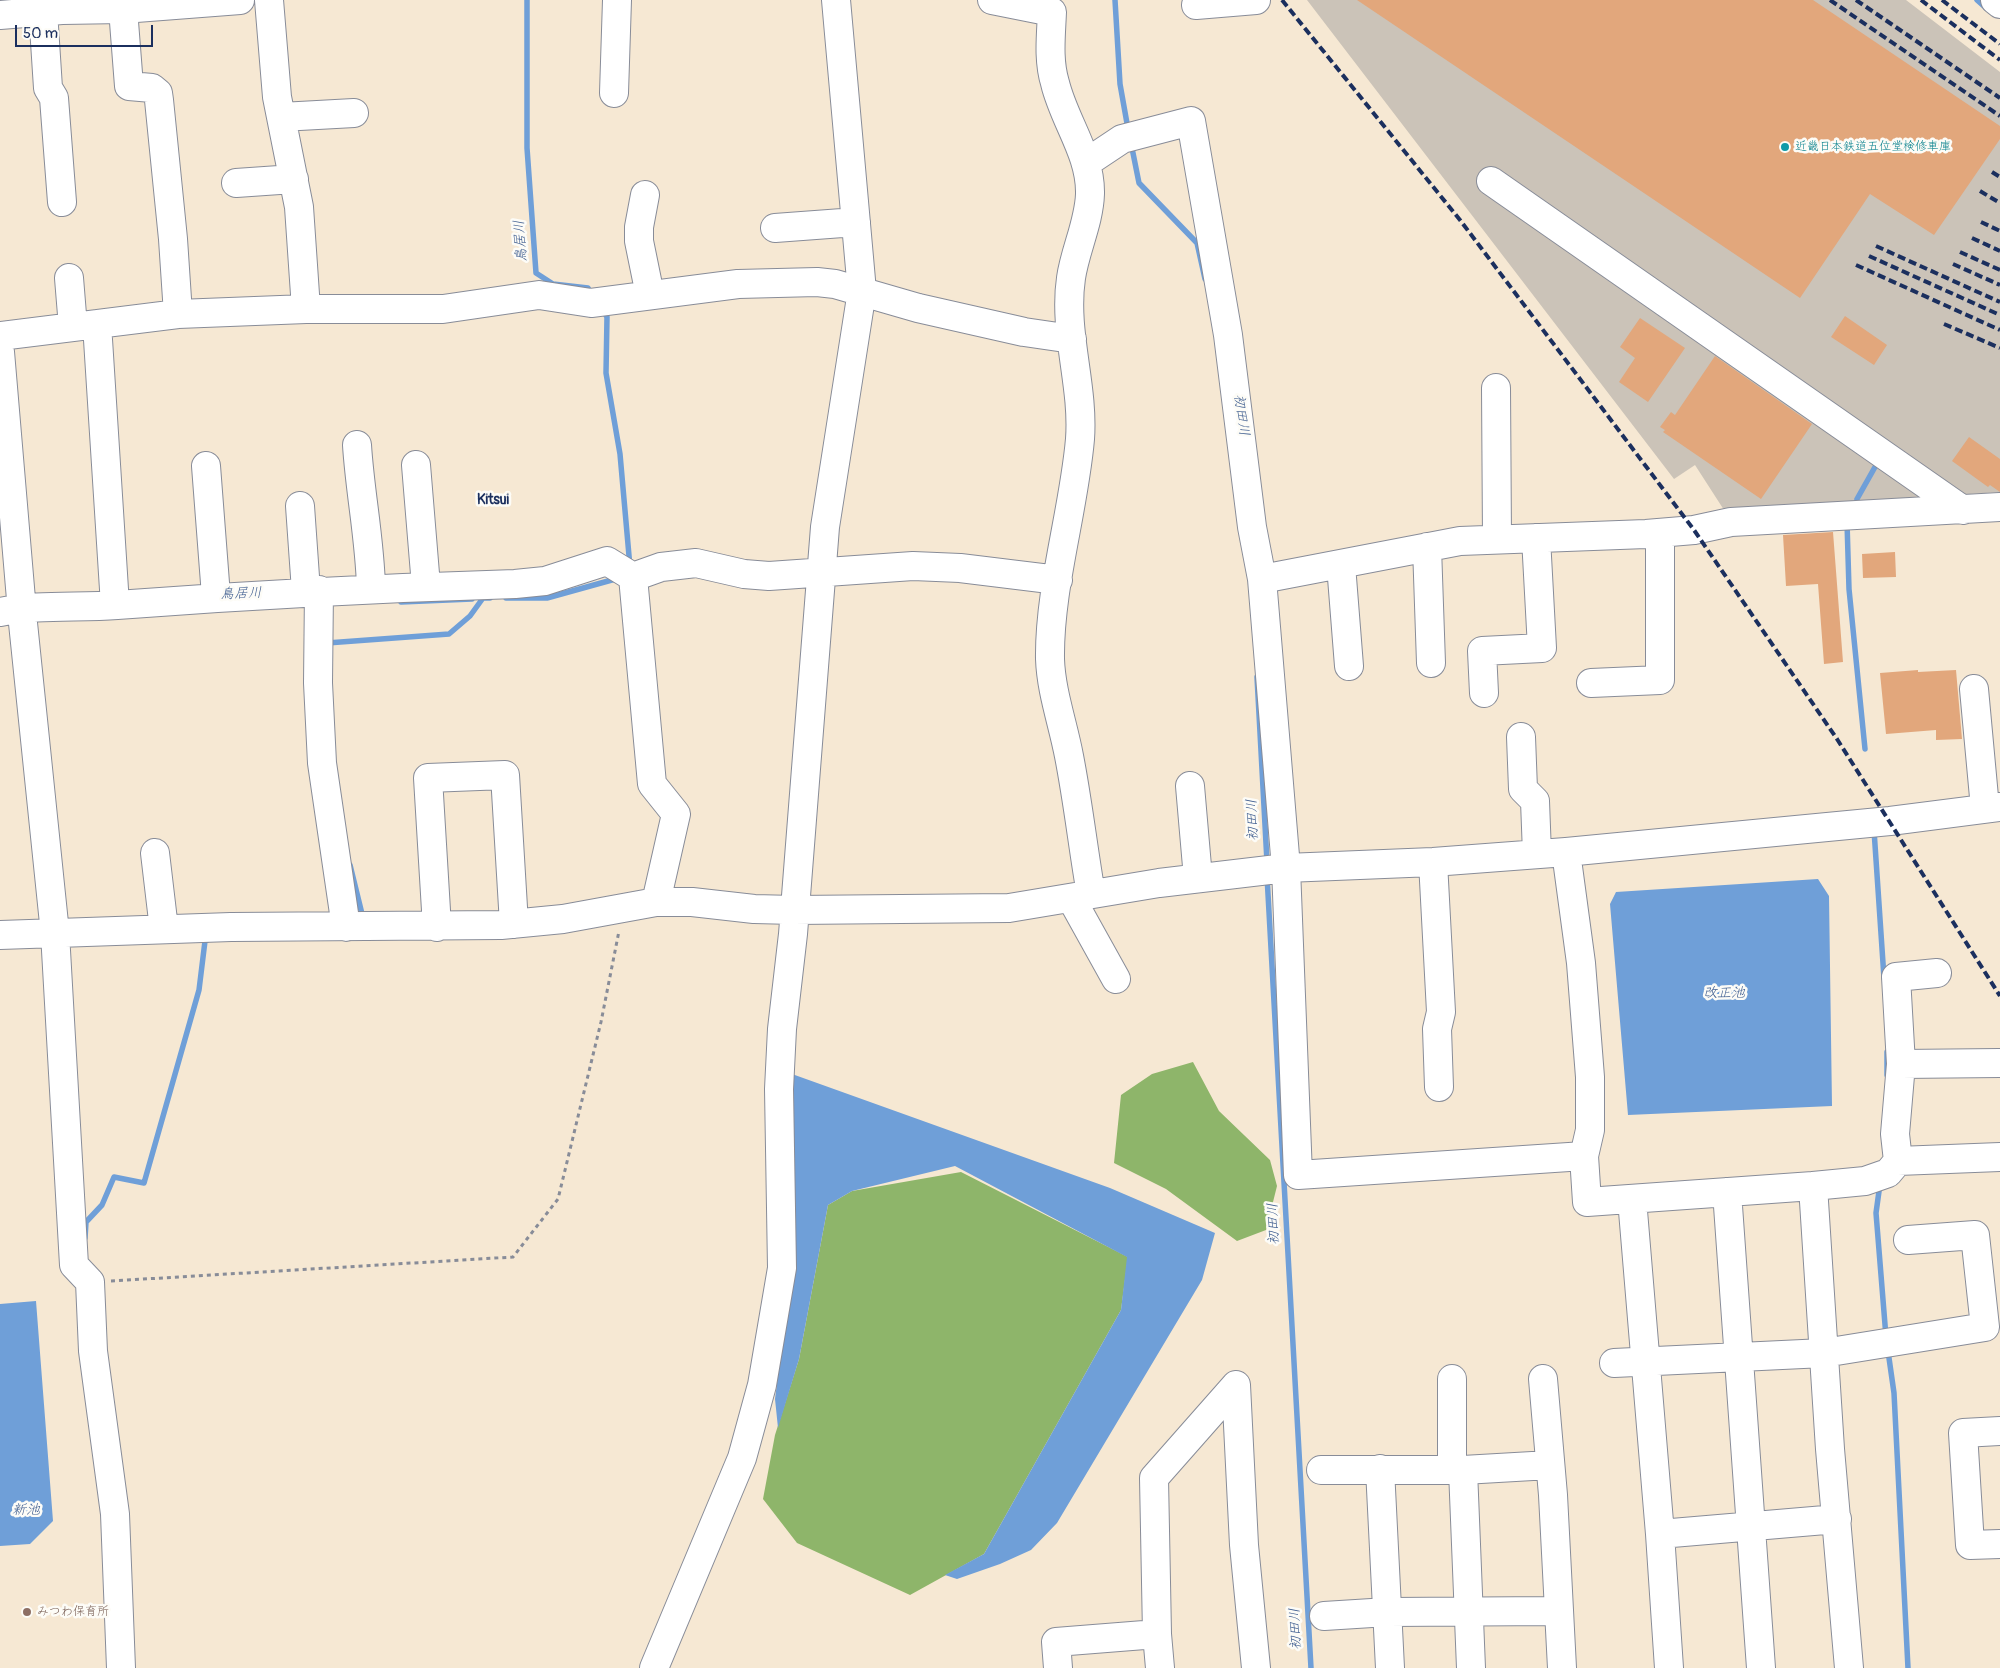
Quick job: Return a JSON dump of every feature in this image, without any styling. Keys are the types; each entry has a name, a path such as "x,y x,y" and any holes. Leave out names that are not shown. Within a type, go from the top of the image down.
{"street":[{"path":"0,15 43,11 123,9 240,0"},
{"path":"269,0 277,97 294,179 301,231 306,309"},
{"path":"614,93 617,0"},
{"path":"654,1668 742,1458 764,1377 782,1268 780,1059 821,573 830,492 861,310 862,291 836,0"},
{"path":"992,0 1052,12 1050,53 1055,86 1086,163 1090,195 1087,218 1071,278 1069,301 1081,410 1080,441 1058,580 1050,659 1053,685 1070,760 1081,896 1116,978"},
{"path":"1196,5 1256,0"},
{"path":"1995,0 2000,4"},
{"path":"123,9 129,86 152,88 158,93 173,239 178,314"},
{"path":"43,11 48,88 54,98 62,202"},
{"path":"281,117 354,113"},
{"path":"1086,163 1128,137 1191,121 1228,335 1252,528 1262,578 1274,869 1298,1175 1584,1156"},
{"path":"236,183 294,179"},
{"path":"1490,181 1963,510"},
{"path":"645,195 639,227 639,241 650,295"},
{"path":"775,228 856,222"},
{"path":"69,278 85,325 115,605"},
{"path":"0,336 178,314 306,309 405,311 443,309 540,295 602,302 738,284 817,282 862,291 918,308 1024,332 1072,339"},
{"path":"0,352 15,614 55,933 74,1265 90,1282 93,1352 115,1514 121,1668"},
{"path":"1496,388 1497,540"},
{"path":"358,445 361,498 370,551 371,588"},
{"path":"416,465 426,586"},
{"path":"206,466 216,596"},
{"path":"300,506 315,598 322,763 352,927"},
{"path":"1262,578 1341,565 1460,541 1660,533 1694,530 1731,522 2000,508"},
{"path":"1591,683 1660,680 1660,533"},
{"path":"1484,693 1482,651 1542,648 1536,538"},
{"path":"1427,548 1430,663"},
{"path":"15,614 216,596 315,598 371,588 545,581 607,561 633,576 661,567 696,563 757,575 821,573 913,566 960,568 1058,580"},
{"path":"1341,565 1349,666"},
{"path":"633,576 652,784 676,814 656,902"},
{"path":"0,935 164,929 437,927 514,924 563,919 656,902 692,902 754,909 794,910 970,910 1009,908 1198,878 1274,869 1433,862 1566,852 1890,821 1992,807 1974,689"},
{"path":"1522,737 1523,789 1535,801 1537,854"},
{"path":"437,927 428,778 505,775 514,924"},
{"path":"1190,786 1198,878"},
{"path":"1566,852 1581,963 1590,1077 1590,1130 1584,1156 1587,1202 1813,1186 1883,1172 2000,1156"},
{"path":"155,853 164,929"},
{"path":"1433,862 1441,1012 1437,1030 1439,1087"},
{"path":"1883,1172 1895,1134 1901,1064 1896,978 1937,973"},
{"path":"1901,1064 2000,1063"},
{"path":"1813,1186 1849,1668"},
{"path":"1727,1192 1761,1668"},
{"path":"1632,1199 1660,1534 1669,1668"},
{"path":"1614,1362 1824,1353 1986,1327 1975,1235 1908,1240"},
{"path":"1543,1378 1562,1668"},
{"path":"1452,1379 1468,1611 1470,1668"},
{"path":"1160,1668 1157,1634 1154,1478 1236,1385 1244,1544 1256,1668"},
{"path":"2000,1431 1963,1433 1970,1545 2000,1544"},
{"path":"1321,1470 1458,1470 1550,1465"},
{"path":"1380,1469 1390,1668"},
{"path":"1660,1534 1837,1519"},
{"path":"1324,1616 1388,1612 1559,1611"},
{"path":"1058,1668 1056,1642 1157,1634"}],"path":[{"path":"90,1282 513,1257 558,1198 601,1022 624,909"}],"shaded area":[{"path":"1307,0 1906,0 2000,72 2000,492 1724,510 1695,465 1674,479"}],"green space":[{"path":"1193,1062 1219,1111 1270,1160 1277,1186 1266,1230 1237,1241 1166,1189 1114,1163 1121,1095 1152,1074"},
{"path":"961,1172 1128,1257 1121,1310 984,1554 910,1595 797,1543 763,1499 775,1435 799,1359 828,1205 852,1191"}],"water":[{"name":"改正池","path":"1818,879 1829,896 1832,1106 1628,1115 1610,904 1616,892"},
{"path":"792,1074 1110,1188 1215,1233 1202,1280 1057,1523 1031,1550 1000,1564 957,1579 945,1575 984,1554 1121,1310 1127,1257 955,1166 852,1191 828,1205 799,1359 778,1428 775,1399 796,1235"},
{"name":"新池","path":"36,1301 53,1521 30,1544 0,1546 0,1304"}],"building":[{"name":"近畿日本鉄道五位堂検修車庫","path":"1357,0 1813,0 2000,126 2000,139 1934,235 1870,194 1800,298"},
{"path":"1845,316 1887,345 1874,365 1831,337"},
{"path":"1640,318 1685,348 1648,402 1619,382 1635,358 1620,347"},
{"path":"1715,356 1812,424 1761,499 1663,432 1665,430 1660,427 1671,412 1675,415"},
{"path":"1969,437 2000,459 2000,492 1990,485 1988,487 1952,461"},
{"path":"1833,532 1843,662 1824,664 1818,584 1786,586 1783,535"},
{"path":"1895,552 1896,577 1863,578 1862,554"},
{"path":"1918,670 1918,672 1956,670 1962,739 1936,740 1936,730 1886,734 1880,673"}],"waterway":[{"name":"鳥居川","path":"527,0 527,148 536,273 553,284 588,288 591,294"},
{"name":"初田川","path":"1115,0 1120,84 1128,129"},
{"path":"1977,0 1986,8"},
{"name":"初田川","path":"1131,143 1139,183 1197,243 1205,279"},
{"name":"鳥居川","path":"602,309 607,317 606,373 620,454 630,567"},
{"path":"1857,499 1875,467"},
{"path":"1847,522 1849,589 1865,749"},
{"path":"506,598 547,598 619,578"},
{"path":"327,646 327,643 449,634 470,616 483,598 490,598"},
{"name":"鳥居川","path":"401,602 472,599"},
{"name":"初田川","path":"1257,677 1267,862"},
{"path":"1874,830 1884,978"},
{"path":"350,865 362,914 359,918"},
{"name":"初田川","path":"1267,876 1311,1668"},
{"path":"85,1238 86,1222 102,1205 114,1177 144,1183 199,990 205,941 210,939"},
{"path":"1887,1052 1887,1075"},
{"path":"1880,1184 1876,1213 1886,1337"},
{"path":"1888,1351 1894,1393 1908,1668"}],"railway":[{"path":"1282,0 1460,220 1694,530 1837,739 2000,996"},
{"path":"1830,0 2000,116"},
{"path":"1856,0 2000,98"},
{"path":"1921,0 2000,60"},
{"path":"1942,0 2000,44"},
{"path":"1992,172 2000,177"},
{"path":"1980,191 2000,203"},
{"path":"1981,222 2000,231"},
{"path":"1972,238 2000,251"},
{"path":"1876,246 2000,302"},
{"path":"1960,252 2000,270"},
{"path":"1869,256 2000,315"},
{"path":"1953,264 2000,285"},
{"path":"1856,265 2000,330"},
{"path":"1944,324 2000,348"}],"place":[{"name":"近畿日本鉄道五位堂検修車庫","path":"1785,147"},
{"name":"みつわ保育所","path":"27,1612"}],"district":[{"name":"Kitsui","path":"493,500"}]}
